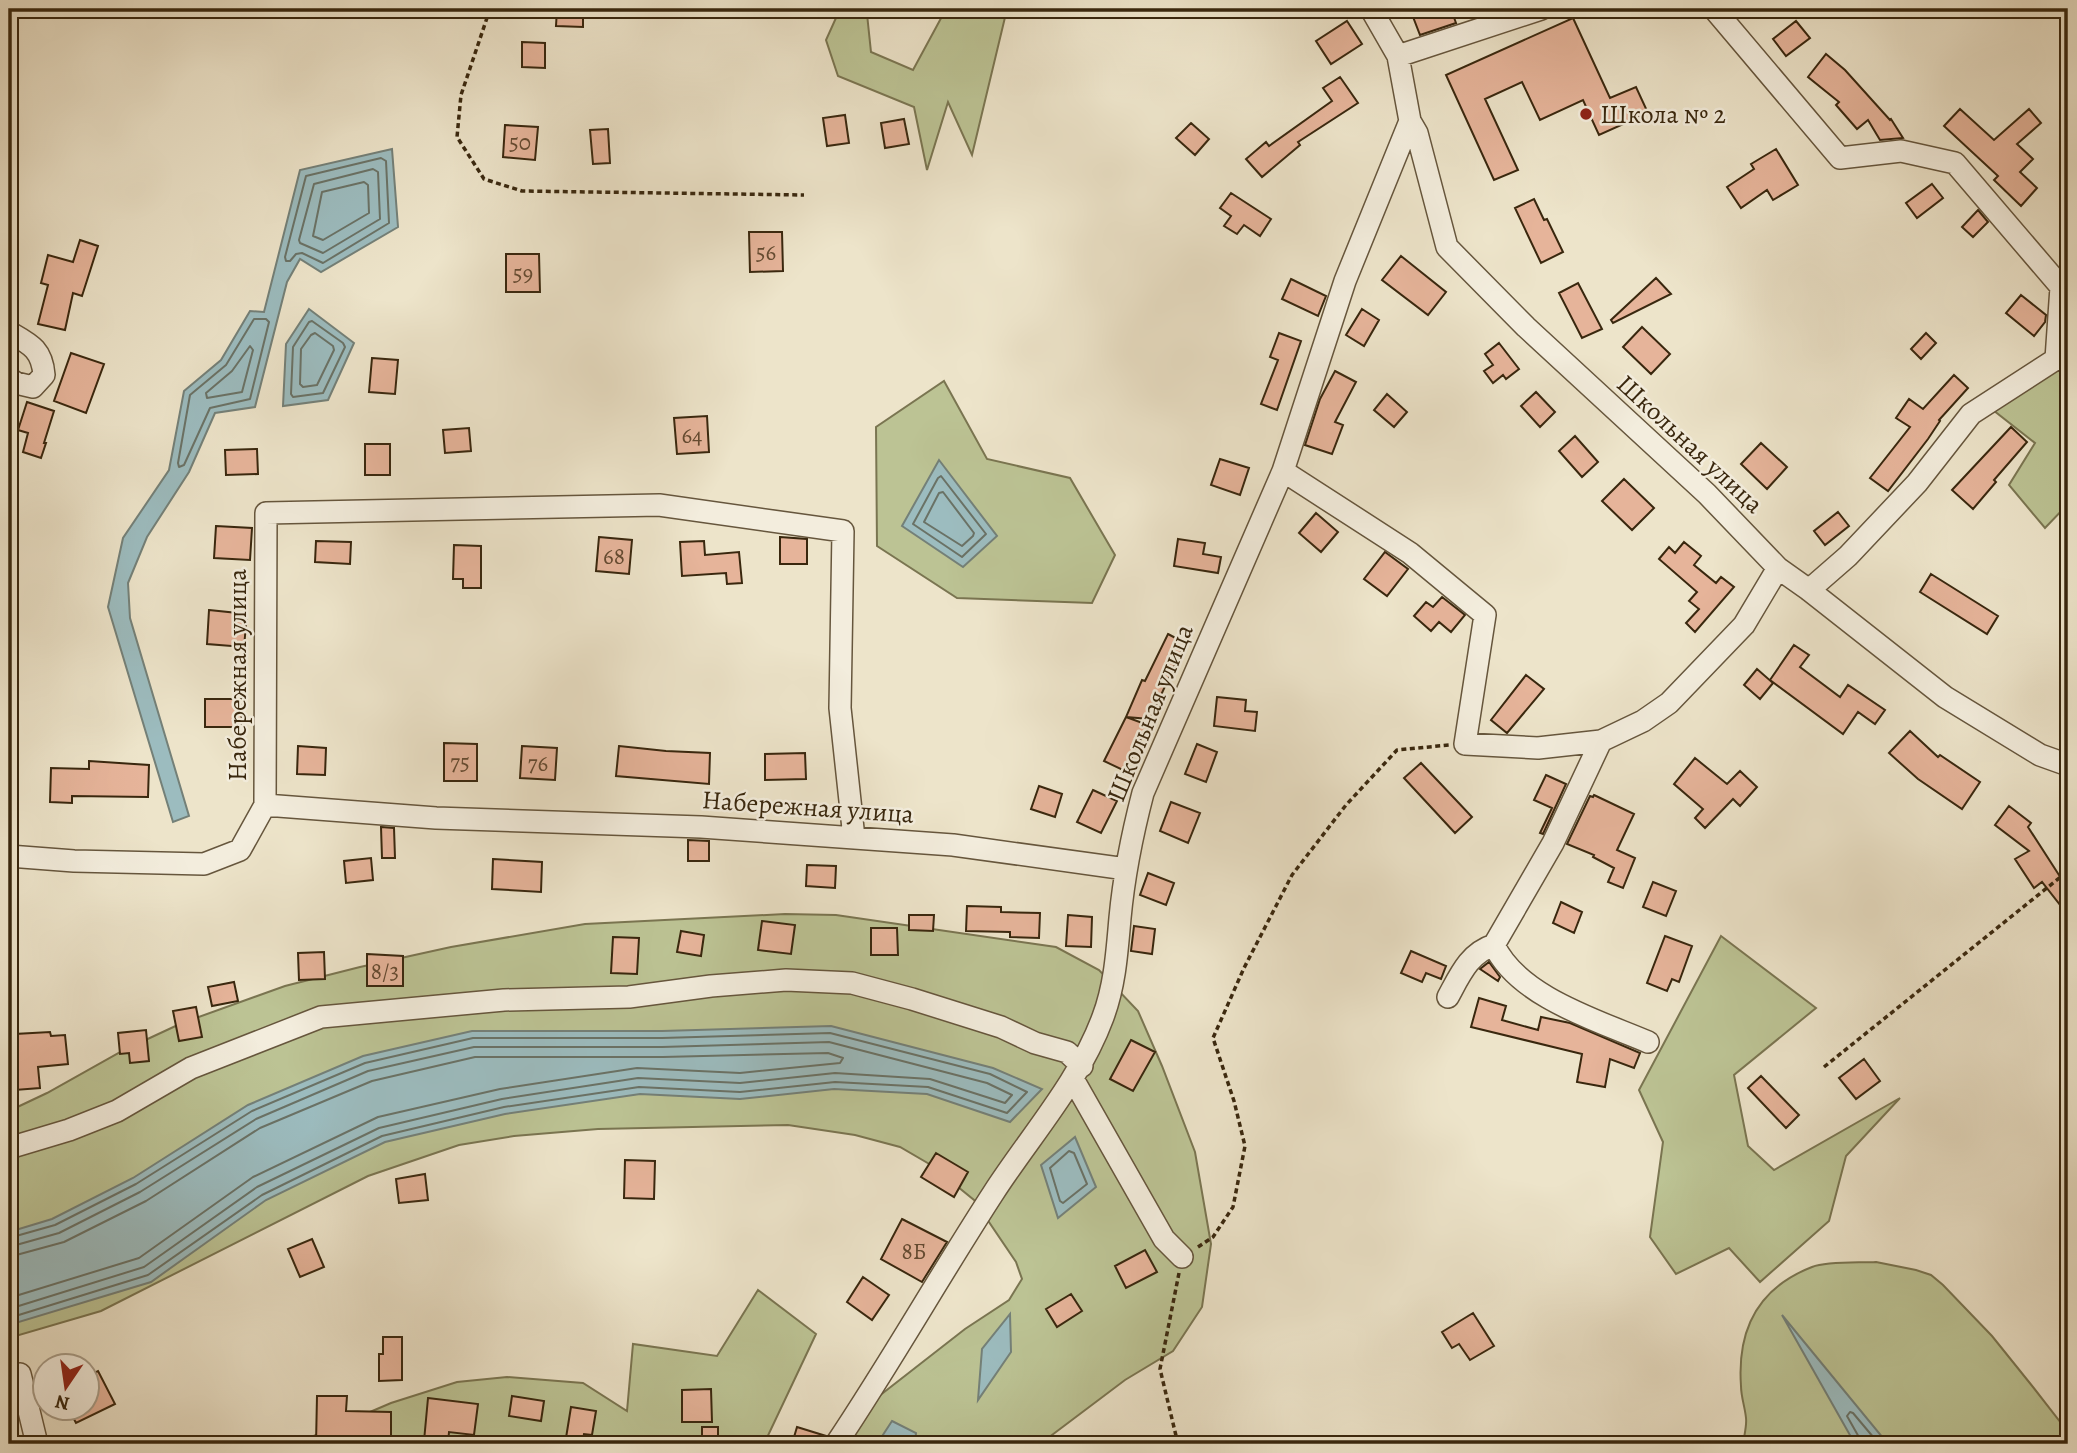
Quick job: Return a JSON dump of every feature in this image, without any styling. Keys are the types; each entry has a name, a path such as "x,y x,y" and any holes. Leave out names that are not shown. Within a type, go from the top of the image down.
{"street":[{"name":"Школьная улица","path":"1371,9 1398,56 1410,121 1417,132 1447,247 1536,337 1707,494 1778,568 1945,696 2040,755 2068,780"},
{"path":"1398,56 1541,9"},
{"path":"1714,9 1840,158 1901,151 1955,163 2062,287 2062,360 1970,414 1917,483 1848,556 1809,590"},
{"name":"Школьная улица","path":"1077,1072 1103,1017 1117,965 1129,844 1143,793 1283,471 1345,281 1410,121"},
{"path":"9,332 34,347 43,361 44,375 33,387 16,383 9,378"},
{"path":"1283,471 1410,553 1485,615 1465,744 1538,748 1601,741 1643,721 1669,703 1744,625 1778,568"},
{"name":"Набережная улица","path":"854,838 840,708 843,531 659,505 266,513 265,805 436,818 701,827 854,838 953,845 1126,869"},
{"path":"1447,998 1465,967 1479,950 1494,946 1553,843 1601,741"},
{"name":"Школьная улица","path":"2040,755 2068,765"},
{"path":"9,856 74,861 204,864 240,850 265,805"},
{"path":"1494,946 1500,958 1540,995 1648,1042"},
{"path":"9,1148 117,1111 191,1068 321,1017 504,1000 629,997 711,986 786,980 852,983 1001,1027 1035,1043 1067,1052 1164,1239 1182,1257"},
{"path":"836,1444 886,1368 957,1249 1077,1072"},
{"path":"9,1376 20,1374 37,1444"}],"path":[{"path":"490,9 461,95 457,137 484,179 522,191 804,195"},
{"path":"1178,1444 1160,1369 1182,1257 1213,1237 1233,1207 1245,1146 1234,1101 1213,1038 1244,968 1292,875 1346,805 1397,750 1465,744"},
{"path":"1824,1066 2068,871"}],"green space":[{"path":"840,9 869,9 867,14 871,52 913,70 946,9 1007,9 972,155 948,102 927,170 914,107 838,76 826,40"},
{"path":"2053,368 2068,373 2068,504 2045,528 2009,485 2035,443 1993,410"},
{"path":"944,381 987,459 1070,478 1115,555 1092,603 957,598 877,546 876,427"},
{"path":"785,914 836,915 1056,947 1099,970 1138,1011 1195,1152 1211,1244 1202,1307 1173,1351 1125,1380 1040,1444 825,1444 865,1407 965,1329 1009,1300 1022,1279 1016,1262 974,1200 931,1165 900,1147 855,1135 788,1125 598,1129 514,1136 459,1145 368,1176 101,1311 9,1338 9,1111 124,1050 182,1023 285,986 451,947 585,924"},
{"path":"1721,936 1816,1008 1734,1075 1748,1146 1774,1170 1900,1098 1846,1156 1829,1221 1760,1282 1729,1248 1676,1274 1650,1237 1663,1142 1639,1090"},
{"path":"1876,1262 1931,1275 1943,1285 1992,1336 2033,1387 2068,1432 2068,1444 1743,1444 1746,1421 1741,1390 1743,1347 1747,1329 1765,1299 1793,1276 1812,1267 1835,1263"},
{"path":"758,1290 816,1334 764,1444 295,1444 391,1403 457,1382 507,1377 583,1383 627,1411 633,1344 717,1356"}],"water":[{"path":"392,149 398,227 321,272 300,259 287,282 255,407 215,413 189,472 147,537 128,583 130,618 189,816 173,822 108,607 123,538 169,470 184,391 221,360 250,311 264,312 300,170"},
{"path":"309,309 354,343 328,400 283,406 286,344"},
{"path":"939,460 997,536 963,567 902,526"},
{"path":"831,1026 993,1068 1042,1089 1010,1122 927,1094 834,1089 740,1099 640,1094 505,1114 385,1142 266,1200 151,1282 9,1325 9,1232 52,1219 133,1178 248,1105 363,1056 472,1031 662,1031"},
{"path":"1075,1137 1096,1187 1058,1218 1041,1165"},
{"path":"1010,1314 1011,1352 978,1400 982,1349"},
{"path":"1782,1315 1888,1444 1855,1444"},
{"path":"892,1421 916,1433 915,1444 877,1444"}],"building":[{"path":"557,9 583,9 583,27 556,26"},
{"path":"1410,9 1451,9 1456,23 1420,35"},
{"path":"1573,18 1610,98 1636,87 1648,113 1599,135 1583,100 1540,120 1522,82 1485,99 1518,170 1494,180 1446,75"},
{"path":"1347,21 1362,44 1331,64 1316,41"},
{"path":"1796,21 1810,38 1786,56 1773,39"},
{"path":"522,42 545,43 545,68 522,67"},
{"path":"1826,54 1845,70 1891,119 1903,138 1880,140 1868,120 1857,129 1836,105 1839,102 1808,77"},
{"path":"1340,77 1358,103 1298,142 1300,145 1262,177 1246,159 1266,142 1269,146 1332,101 1323,88"},
{"path":"1960,109 1994,140 2029,109 2041,123 2017,144 2033,159 2020,172 2037,188 2021,206 1994,180 1998,176 1944,126"},
{"path":"845,115 849,143 827,146 823,118"},
{"path":"904,119 909,144 885,148 881,123"},
{"path":"1191,123 1209,139 1195,155 1176,138"},
{"path":"505,125 538,127 535,160 503,157"},
{"path":"608,129 610,163 593,164 590,130"},
{"path":"1776,149 1798,185 1773,200 1767,190 1741,208 1727,187 1754,169 1751,164"},
{"path":"1932,184 1943,198 1917,218 1906,203"},
{"path":"1231,193 1271,219 1260,236 1244,225 1237,234 1224,226 1231,216 1220,208"},
{"path":"1534,199 1563,252 1541,263 1515,208"},
{"path":"1978,210 1988,222 1973,237 1962,227"},
{"path":"749,232 782,232 783,271 750,272"},
{"path":"80,240 98,246 82,296 73,293 65,330 38,324 48,285 41,283 48,255 73,262"},
{"path":"506,254 539,254 540,292 506,292"},
{"path":"1401,256 1446,292 1428,315 1382,280"},
{"path":"1656,278 1671,294 1613,323 1611,320"},
{"path":"1291,279 1326,296 1318,316 1282,299"},
{"path":"1578,283 1602,329 1582,338 1559,293"},
{"path":"2021,295 2046,315 2045,322 2034,336 2006,313"},
{"path":"1362,309 1379,320 1364,346 1346,335"},
{"path":"1642,327 1670,354 1651,374 1623,347"},
{"path":"1279,333 1301,341 1277,410 1261,404 1278,360 1270,357"},
{"path":"1926,333 1936,343 1921,359 1911,349"},
{"path":"1499,343 1519,369 1506,379 1503,375 1493,383 1484,371 1493,365 1485,354"},
{"path":"71,353 104,364 86,413 54,401"},
{"path":"372,358 398,360 395,394 369,392"},
{"path":"1335,371 1356,382 1335,422 1343,425 1332,454 1305,445 1320,399"},
{"path":"1954,375 1968,388 1939,420 1928,439 1888,491 1870,478 1910,427 1896,418 1909,399 1923,409"},
{"path":"1536,392 1555,412 1540,427 1521,406"},
{"path":"1387,394 1407,412 1394,427 1374,410"},
{"path":"27,402 54,411 41,458 23,452 28,433 18,430"},
{"path":"707,416 709,452 677,454 674,418"},
{"path":"2011,427 2027,442 1973,509 1952,490"},
{"path":"469,428 471,451 445,453 443,430"},
{"path":"1575,436 1598,462 1582,477 1559,451"},
{"path":"1761,443 1787,467 1767,489 1741,464"},
{"path":"365,444 390,444 390,475 365,475"},
{"path":"257,449 258,474 226,475 225,450"},
{"path":"1220,459 1249,468 1240,495 1211,485"},
{"path":"1624,479 1654,508 1632,530 1602,501"},
{"path":"1838,512 1849,526 1825,545 1814,531"},
{"path":"1316,513 1338,532 1321,552 1299,533"},
{"path":"216,526 252,528 250,560 214,558"},
{"path":"599,537 632,540 629,574 596,571"},
{"path":"780,537 807,539 807,564 780,564"},
{"path":"1178,539 1205,543 1203,554 1221,557 1218,573 1174,566"},
{"path":"316,541 351,542 350,564 315,562"},
{"path":"704,541 705,555 739,552 742,583 727,584 726,573 682,576 680,542"},
{"path":"1684,542 1701,556 1694,565 1716,583 1721,577 1734,587 1695,632 1686,623 1699,609 1689,601 1697,592 1659,559 1669,547 1675,553"},
{"path":"454,545 481,546 481,588 463,588 463,579 453,579"},
{"path":"1385,552 1408,569 1387,596 1364,579"},
{"path":"1931,574 1998,616 1987,634 1920,592"},
{"path":"1442,597 1465,615 1451,632 1439,622 1431,631 1414,616 1426,602 1433,607"},
{"path":"209,610 247,614 244,647 207,644"},
{"path":"1168,634 1185,643 1150,719 1126,717 1142,680 1145,681"},
{"path":"1794,645 1809,655 1800,667 1840,697 1848,685 1885,710 1875,724 1858,712 1843,734 1770,680"},
{"path":"1757,669 1773,683 1760,699 1744,685"},
{"path":"1526,675 1544,689 1507,733 1491,720"},
{"path":"1217,697 1246,700 1245,711 1257,712 1255,731 1214,726"},
{"path":"205,699 242,699 241,727 205,727"},
{"path":"1126,717 1148,725 1125,771 1104,761"},
{"path":"1910,731 1938,757 1940,755 1980,782 1962,809 1918,779 1889,753"},
{"path":"444,743 477,744 477,781 444,781"},
{"path":"1197,744 1217,752 1206,782 1185,774"},
{"path":"298,746 326,748 325,775 297,774"},
{"path":"522,746 557,748 555,780 520,778"},
{"path":"619,746 710,753 709,784 616,776"},
{"path":"805,753 806,779 765,780 765,754"},
{"path":"1695,758 1727,784 1740,771 1757,787 1740,806 1733,799 1705,828 1695,818 1703,809 1674,784"},
{"path":"89,761 149,765 148,797 72,796 72,803 50,802 51,768 89,769"},
{"path":"1421,763 1472,817 1455,833 1404,778"},
{"path":"1546,775 1566,784 1543,834 1540,833 1552,808 1534,800"},
{"path":"1039,786 1062,794 1055,817 1031,809"},
{"path":"1093,790 1117,801 1101,833 1077,822"},
{"path":"1594,795 1634,814 1617,850 1635,858 1623,888 1608,882 1614,868 1593,857 1594,855 1567,844 1590,796"},
{"path":"1171,802 1200,813 1188,843 1160,831"},
{"path":"2009,806 2031,823 2028,827 2068,889 2068,915 2042,882 2034,888 2015,859 2029,851 1995,825"},
{"path":"381,827 394,828 395,858 382,858"},
{"path":"688,840 709,841 709,861 688,861"},
{"path":"371,858 373,880 346,883 344,861"},
{"path":"493,859 542,862 541,892 492,889"},
{"path":"807,865 836,866 835,888 806,886"},
{"path":"1148,873 1174,883 1166,905 1140,895"},
{"path":"1653,882 1676,891 1666,916 1643,907"},
{"path":"1561,902 1582,912 1574,933 1553,923"},
{"path":"967,906 1001,907 1001,912 1040,913 1039,938 1010,937 1010,932 966,931"},
{"path":"909,915 934,915 933,931 909,930"},
{"path":"1068,915 1092,917 1091,947 1066,946"},
{"path":"762,921 795,925 791,954 758,950"},
{"path":"1134,926 1155,929 1152,954 1131,951"},
{"path":"871,928 897,928 898,955 871,955"},
{"path":"681,931 704,935 701,956 677,952"},
{"path":"1665,936 1692,946 1679,982 1672,979 1667,991 1647,983"},
{"path":"613,937 639,938 637,974 611,973"},
{"path":"1411,951 1446,966 1441,979 1426,973 1422,982 1401,973"},
{"path":"324,952 325,979 299,980 298,953"},
{"path":"367,954 403,956 403,986 367,986"},
{"path":"1489,962 1500,977 1498,981 1480,969"},
{"path":"234,982 238,1001 212,1006 208,987"},
{"path":"1479,998 1506,1006 1502,1020 1538,1030 1541,1017 1570,1023 1640,1053 1634,1068 1610,1059 1605,1087 1577,1082 1582,1054 1471,1027"},
{"path":"196,1007 202,1037 179,1041 173,1011"},
{"path":"146,1030 149,1061 130,1063 129,1053 120,1054 118,1033"},
{"path":"50,1032 51,1036 65,1035 68,1064 38,1067 40,1088 15,1090 9,1041 16,1040 15,1034"},
{"path":"1131,1040 1155,1052 1133,1091 1110,1079"},
{"path":"1864,1059 1880,1081 1856,1099 1839,1078"},
{"path":"1761,1076 1799,1115 1786,1128 1748,1088"},
{"path":"936,1153 968,1172 954,1197 921,1177"},
{"path":"625,1160 655,1161 654,1199 624,1198"},
{"path":"425,1174 428,1200 399,1203 396,1179"},
{"path":"902,1219 947,1242 922,1282 881,1259"},
{"path":"312,1239 324,1267 300,1277 288,1249"},
{"path":"1145,1250 1157,1272 1126,1288 1115,1266"},
{"path":"863,1277 889,1295 872,1320 847,1302"},
{"path":"1071,1294 1082,1311 1057,1327 1046,1309"},
{"path":"1473,1313 1494,1346 1470,1360 1459,1344 1452,1348 1442,1332"},
{"path":"383,1337 402,1337 402,1380 379,1381 379,1354 383,1354"},
{"path":"102,1379 115,1404 102,1410"},
{"path":"711,1389 712,1422 682,1422 682,1390"},
{"path":"317,1396 347,1396 346,1411 391,1412 391,1444 316,1444"},
{"path":"512,1396 544,1401 541,1421 509,1416"},
{"path":"428,1398 478,1404 474,1435 449,1432 448,1443 424,1441"},
{"path":"571,1407 596,1411 592,1435 584,1434 582,1444 565,1444"},
{"path":"702,1427 718,1427 718,1444 702,1444"},
{"path":"797,1427 826,1436 823,1444 792,1444"}],"place":[{"name":"Школа № 2","path":"1586,114"}]}
